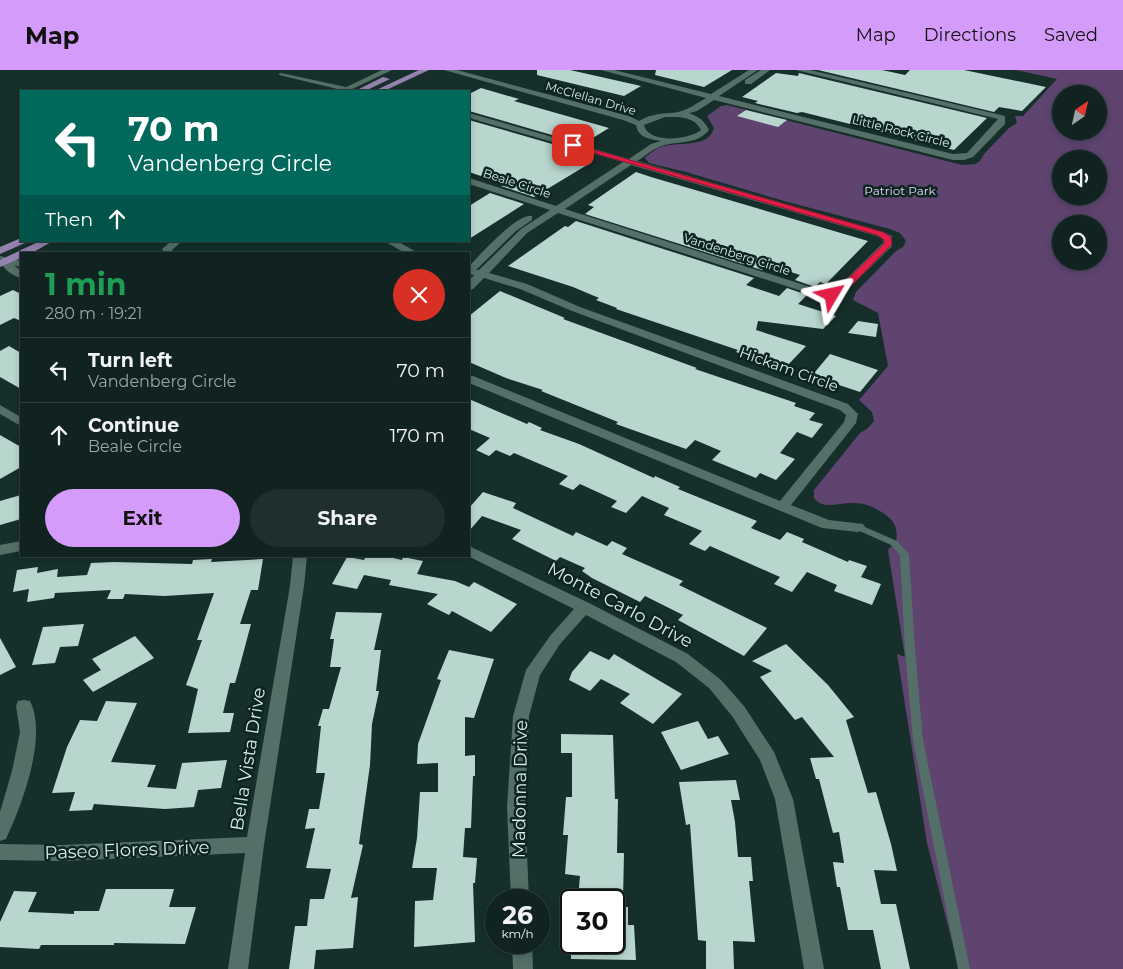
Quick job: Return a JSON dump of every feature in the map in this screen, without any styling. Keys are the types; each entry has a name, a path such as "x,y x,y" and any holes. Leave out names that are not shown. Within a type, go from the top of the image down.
{"main road":[{"path":"361,90 405,70"},
{"path":"380,90 425,70"},
{"path":"0,251 20,241"},
{"path":"26,252 46,242"},
{"path":"2,261 20,255"}],"street":[{"path":"344,90 388,70"},
{"name":"McClellan Drive","path":"448,70 626,118 640,124"},
{"name":"McClellan Drive","path":"465,70 633,113 652,116"},
{"path":"605,70 717,98"},
{"path":"698,120 703,111 717,98 754,70"},
{"path":"670,141 646,135 641,130 640,124 652,116 678,114 694,109 766,70"},
{"name":"Little Rock Circle","path":"717,98 953,157 970,155 1002,122 1002,118 994,115 800,70"},
{"path":"470,114 630,161"},
{"path":"470,286 524,231 654,146 670,141 688,140 701,135 705,130 704,125 698,120 678,114"},
{"path":"470,270 513,229 644,143 646,135"},
{"name":"Vandenberg Circle","path":"558,210 818,294 832,295 840,291 888,244 888,238 880,234 630,161"},
{"name":"Beale Circle","path":"470,181 558,210"},
{"path":"169,252 167,249 176,242"},
{"path":"391,242 411,252"},
{"path":"2,261 20,264"},
{"path":"2,261 11,270 20,274"},
{"path":"470,271 482,274"},
{"name":"Hickam Circle","path":"482,274 509,280 576,309 844,407 852,414 850,423 782,507"},
{"path":"470,379 827,525 858,526"},
{"path":"0,409 20,421"},
{"path":"0,550 20,546"},
{"name":"Monte Carlo Drive","path":"470,551 584,607 682,658 715,684 738,711 768,757 784,799 814,969"},
{"name":"Bella Vista Drive","path":"238,969 254,845 297,586 300,557"},
{"name":"Madonna Drive","path":"520,889 516,806 521,716 532,674 563,629 584,607"},
{"path":"0,833 6,820 19,775 28,730 24,706"},
{"name":"Paseo Flores Drive","path":"0,852 62,853 254,845"},
{"path":"522,954 523,969"}],"lane":[{"path":"281,74 344,90"},
{"path":"858,526 894,543 904,554 918,740 928,800 964,969"}],"green space":[{"name":"Patriot Park","path":"1016,70 1123,70 1123,969 959,969 927,843 897,654 905,657 888,550 896,542 896,527 886,515 867,505 848,503 827,505 818,502 814,498 814,490 860,433 874,421 872,412 859,400 888,366 878,313 853,300 856,292 896,251 903,247 906,241 900,233 890,229 649,163 645,158 654,150 662,147 693,143 706,139 714,128 707,116 721,106 727,105 962,165 975,164 980,161 984,154 1009,128 1017,123 1015,116 1023,116 1057,79"}],"building":[{"path":"537,70 570,70 641,86 624,96 537,75"},
{"path":"656,70 732,70 704,87 655,75"},
{"path":"818,70 882,70 905,75 910,70 964,70 1046,87 1022,111 999,107 994,112"},
{"path":"776,73 798,76 799,73 987,118 954,150 802,112 797,113 755,103 758,101 742,97"},
{"path":"481,88 519,99 514,101 609,128 583,144 470,111 470,94"},
{"path":"746,110 787,120 778,127 737,116"},
{"path":"470,120 573,150 568,153 592,162 534,197 501,186 505,184 470,172"},
{"path":"636,172 868,241 826,284 820,282 815,287 795,280 800,275 767,264 762,270 585,214 594,207 588,205"},
{"path":"490,193 524,204 470,238 470,205"},
{"path":"576,221 754,278 746,285 779,296 787,288 807,295 798,304 836,316 823,329 758,321 756,330 806,346 785,368 736,352 738,350 616,309 596,300 599,298 573,287 508,266 565,226 568,227"},
{"path":"13,290 20,294 20,321 14,318 0,325 0,296"},
{"path":"500,291 565,318 563,319 697,368 695,369 796,403 794,406 815,413 809,420 823,424 812,438 797,432 780,453 795,459 776,480 760,473 756,478 712,460 721,451 695,440 686,449 616,424 618,422 541,391 543,390 506,378 470,362 470,315"},
{"path":"858,321 878,324 876,337 848,333"},
{"path":"9,346 20,352 20,388 0,377 0,351"},
{"path":"830,354 878,370 860,392 827,381 825,384 810,378"},
{"path":"470,399 527,424 529,422 542,428 540,430 579,444 654,478 655,476 680,487 678,489 757,521 751,528 780,540 787,532 804,539 802,542 848,562 849,560 867,566 861,577 881,584 872,605 834,591 837,585 807,572 792,592 774,584 780,577 710,546 705,551 689,544 702,531 664,515 669,508 642,496 626,513 611,507 617,501 580,484 573,490 559,484 568,476 514,453 510,456 496,450 489,456 476,450 490,438 470,429"},
{"path":"0,435 20,446 20,468 0,479"},
{"path":"483,492 516,503 513,508 573,536 576,532 607,546 612,541 627,548 622,554 683,581 679,585 767,628 744,656 678,620 683,615 645,596 640,602 592,578 582,571 585,568 560,557 556,561 512,539 521,530 482,516 470,530 470,507"},
{"path":"20,495 20,519 0,525 0,501"},
{"path":"347,557 364,560 366,557 388,557 402,560 403,557 423,561 417,574 455,581 469,587 474,582 517,604 491,632 452,611 449,615 427,604 438,594 389,585 391,580 364,575 357,589 332,584"},
{"path":"212,559 211,562 263,559 258,590 251,590 240,624 251,624 235,683 230,683 223,713 234,713 230,732 188,733 198,689 186,685 202,640 197,640 214,593 164,596 125,594 123,599 107,599 111,590 55,593 54,598 27,602 29,589 13,592 17,570 38,567 37,573 58,569 57,577 87,575 91,563 192,564 193,560"},
{"path":"336,612 382,613 374,650 381,650 376,691 379,691 372,724 370,765 359,844 363,845 351,898 358,897 353,948 316,950 314,969 289,969 295,926 307,926 310,899 324,899 331,869 306,868 315,828 305,829 309,809 319,809 325,773 316,773 321,726 318,726 323,709 329,709 341,667 330,667 334,639 330,639"},
{"path":"84,624 78,646 60,647 55,663 32,665 43,627"},
{"path":"135,636 154,658 93,692 83,680 101,670 92,659"},
{"path":"0,638 16,667 0,675"},
{"path":"786,644 828,685 854,717 846,720 868,793 876,792 897,871 874,870 881,904 896,904 910,969 881,969 873,930 848,930 833,862 844,863 839,832 833,833 819,779 816,779 810,758 834,757 802,717 795,720 760,677 772,671 752,661"},
{"path":"449,650 494,659 474,718 465,717 465,756 475,755 471,828 465,828 463,857 477,858 475,883 473,883 475,942 414,947 415,901 433,900 437,868 412,868 417,838 420,792 438,792 438,763 417,764 418,744 441,680 437,679"},
{"path":"590,651 609,660 614,654 682,694 653,724 620,703 630,694 601,679 590,691 569,680 572,672"},
{"path":"106,701 137,703 111,762 156,765 147,787 176,789 182,763 227,760 221,788 198,790 194,807 165,809 94,804 92,810 69,811 75,792 52,793 67,747 80,720 97,721"},
{"path":"698,721 708,739 718,736 729,754 681,770 661,732"},
{"path":"561,734 613,735 615,799 618,799 617,853 624,853 623,889 579,889 580,876 565,874 568,835 563,835 566,797 572,797 572,753 561,753"},
{"path":"736,780 740,800 731,800 738,857 751,857 753,881 749,881 755,942 733,941 734,969 706,969 706,941 698,940 690,824 686,825 679,782"},
{"path":"106,889 174,889 169,907 196,907 185,944 41,945 39,949 0,947 0,922 14,891 37,892 28,912 74,914 74,911 99,911"},
{"path":"625,907 628,907 628,925 634,925 636,960 571,959 571,954 625,954"}],"route":[{"path":"573,145 880,234 888,238 888,244 840,291 832,295"}]}
